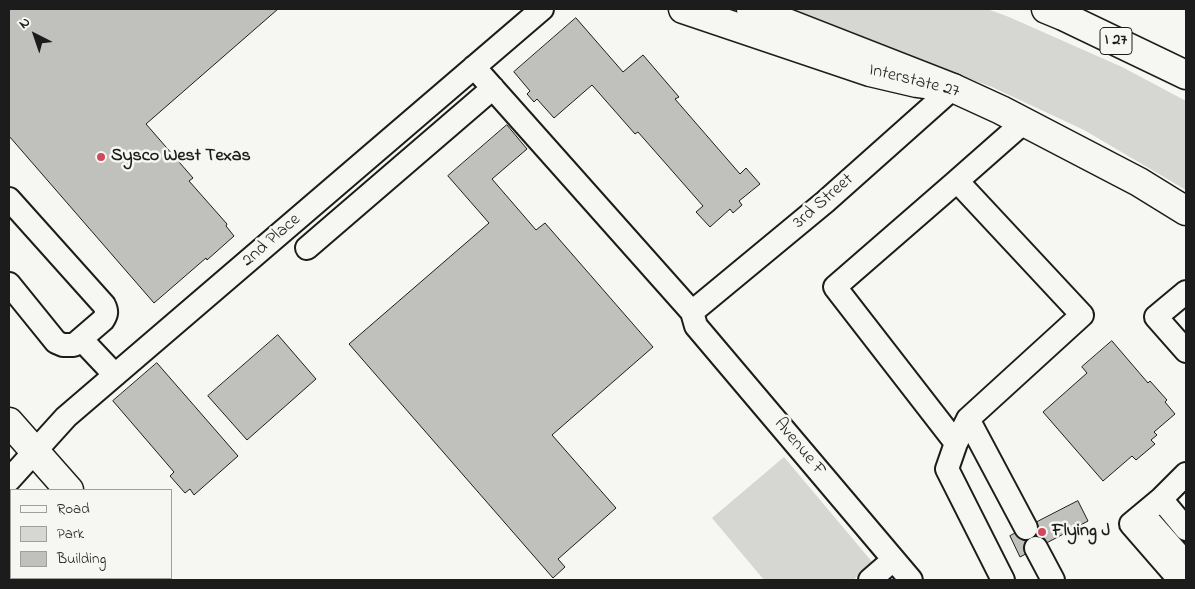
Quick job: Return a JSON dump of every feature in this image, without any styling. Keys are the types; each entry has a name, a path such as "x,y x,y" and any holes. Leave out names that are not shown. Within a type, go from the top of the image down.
{"main road":[{"name":"Interstate 27","path":"683,9 870,72 917,83 953,88 1001,110 1139,182 1186,211"},
{"path":"751,9 953,88"},
{"name":"I 27","path":"1046,9 1186,75"},
{"path":"9,422 68,489"}],"street":[{"name":"2nd Place","path":"9,480 66,417 542,9"},
{"name":"Avenue F","path":"474,67 692,312 696,326 911,580"},
{"path":"306,248 493,88"},
{"name":"3rd Street","path":"692,312 825,202 953,88"},
{"path":"956,443 835,287 1024,122"},
{"path":"957,181 1082,315 968,418 956,443 947,469 1003,580"},
{"path":"9,199 104,305 107,311 106,316 74,344 63,345 56,342 9,284"},
{"path":"1186,292 1156,317 1186,351"},
{"path":"82,338 115,374"},
{"path":"968,418 1026,528"},
{"path":"1185,478 1131,524 1178,578 1186,571"},
{"path":"1161,499 1186,528"},
{"path":"1143,514 1186,563"},
{"path":"1036,548 1053,580"},
{"path":"870,580 893,560"}],"green space":[{"path":"783,9 987,9 1122,67 1186,101 1186,190 1084,130 992,87"},
{"path":"784,457 873,563 853,580 764,580 712,518"}],"building":[{"name":"Sysco West Texas","path":"9,9 278,9 146,124 193,178 189,181 227,224 226,226 234,236 154,303 9,136"},
{"path":"576,18 623,72 643,55 679,97 675,99 740,174 746,168 760,184 739,201 742,205 733,213 730,209 710,227 696,212 703,206 638,132 635,134 592,85 554,118 537,99 534,102 527,94 530,91 514,72"},
{"path":"507,125 527,149 492,179 536,230 545,223 653,347 552,435 616,508 558,559 565,567 553,578 349,344 489,223 448,176"},
{"path":"278,335 316,379 247,440 208,396"},
{"path":"1112,341 1148,383 1150,381 1167,400 1165,402 1175,414 1154,432 1157,435 1151,440 1155,444 1136,460 1132,456 1103,481 1043,412 1087,373 1082,367"},
{"path":"157,363 238,456 194,495 190,489 185,493 170,476 174,472 113,401"},
{"name":"Flying J","path":"1078,501 1088,521 1020,557 1010,536"},
{"path":"9,522 10,579 60,580 9,580"}],"place":[{"name":"Sysco West Texas","path":"101,157"},
{"name":"Flying J","path":"1042,532"}]}
